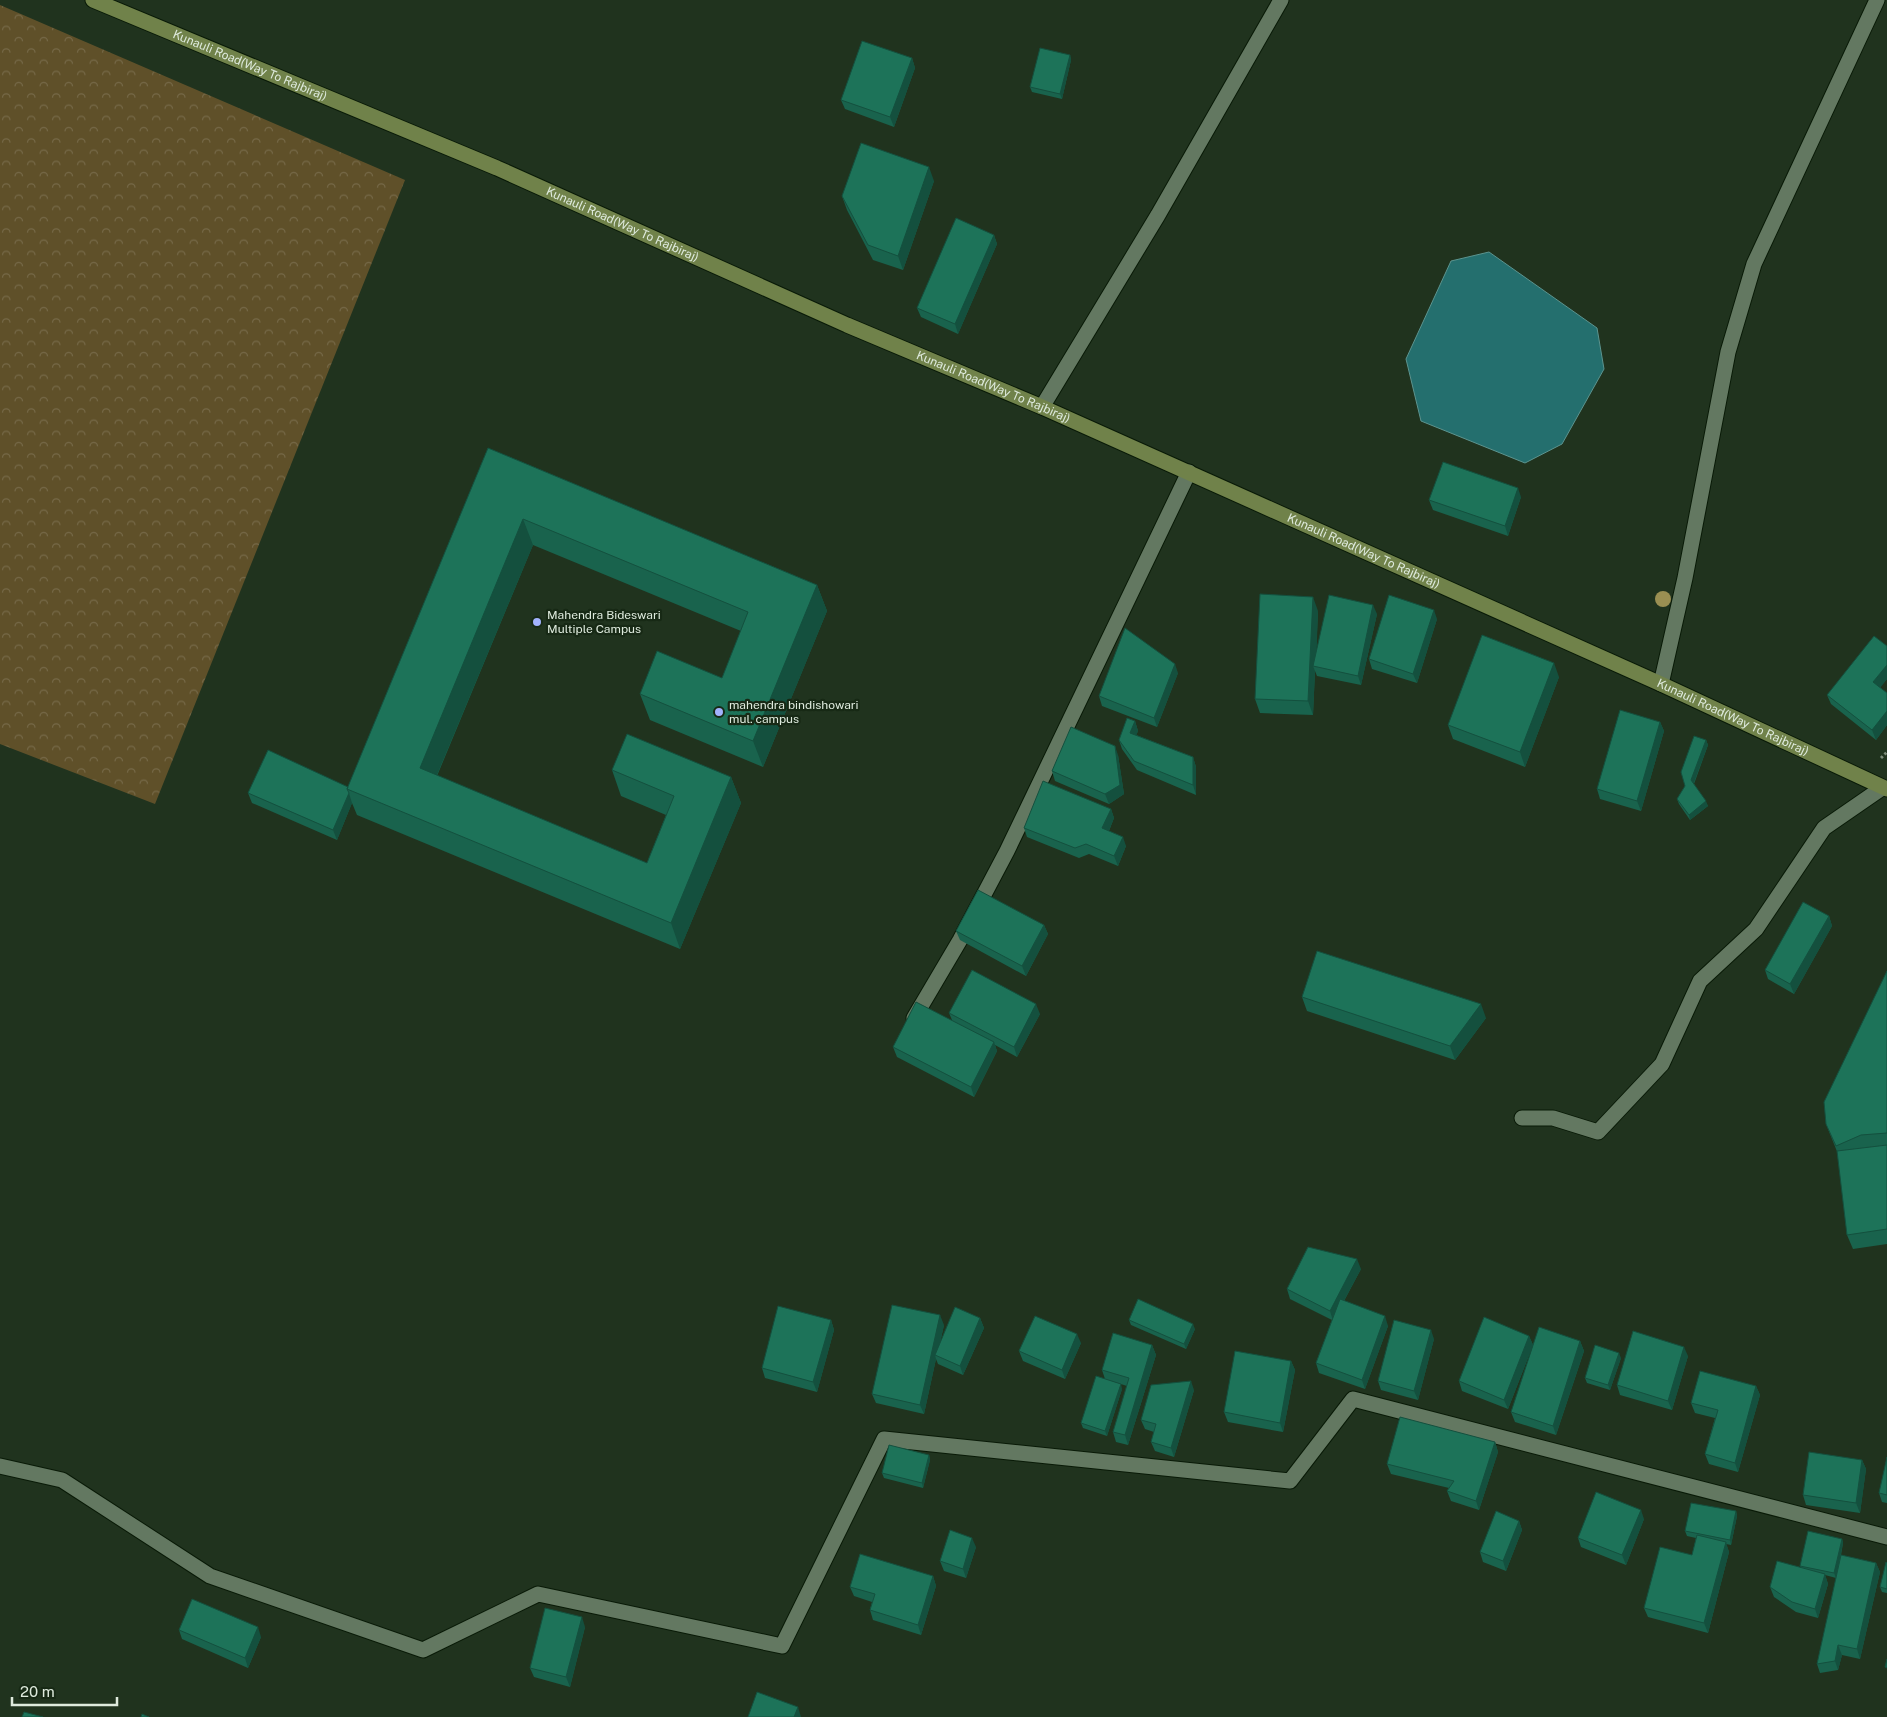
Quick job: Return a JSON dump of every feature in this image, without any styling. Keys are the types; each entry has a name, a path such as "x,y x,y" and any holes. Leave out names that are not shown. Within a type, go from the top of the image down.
{"main road":[{"name":"Kunauli Road(Way To Rajbiraj)","path":"93,0 497,168 847,325 1042,407 1661,684 1885,788"}],"street":[{"path":"1042,407 1158,215 1281,0"},
{"path":"1661,684 1685,578 1728,352 1754,264 1876,0"},
{"path":"914,1018 955,948 1007,851 1189,472"},
{"path":"1522,1118 1554,1118 1598,1132 1662,1064 1700,981 1756,930 1824,828 1885,788"},
{"path":"0,1466 62,1480 210,1576 423,1650 538,1594 782,1646 884,1439 1290,1481 1353,1399 1887,1537"}],"green space":[{"path":"0,5 405,180 155,804 0,744"}],"water":[{"path":"1489,252 1597,328 1604,369 1562,444 1525,463 1421,421 1406,359 1451,261"}],"building":[{"path":"862,41 912,58 890,117 841,100"},
{"path":"1040,48 1070,55 1060,94 1030,87"},
{"path":"861,143 929,167 898,256 868,245 842,196"},
{"path":"956,218 994,235 955,324 917,308"},
{"name":"mahendra bindishowari mul. campus","path":"488,448 817,585 753,741 640,694 657,651 722,678 748,612 523,519 420,768 647,863 674,796 612,770 627,734 731,777 671,923 347,789"},
{"path":"1443,462 1518,488 1505,526 1429,500"},
{"path":"1260,594 1313,597 1308,701 1255,699"},
{"path":"1329,595 1373,605 1358,676 1313,666"},
{"path":"1389,595 1434,610 1413,674 1369,659"},
{"path":"1125,628 1175,664 1154,718 1099,696"},
{"path":"1482,635 1554,663 1520,752 1448,725"},
{"path":"1874,636 1887,646 1887,665 1873,682 1887,693 1887,711 1872,730 1827,695"},
{"path":"1620,710 1660,722 1637,801 1597,789"},
{"path":"1127,718 1135,721 1130,733 1193,757 1193,785 1134,761 1119,740"},
{"path":"1071,727 1115,746 1120,785 1105,794 1052,771"},
{"path":"1694,736 1706,740 1691,780 1706,801 1689,815 1677,799 1685,786 1681,772"},
{"path":"268,750 348,787 349,793 333,830 248,793"},
{"path":"1043,781 1111,809 1102,828 1123,837 1114,856 1086,844 1075,848 1024,828"},
{"path":"978,890 1044,925 1022,966 956,931"},
{"path":"1803,902 1829,916 1790,984 1765,970"},
{"path":"1317,951 1481,1004 1450,1046 1302,997"},
{"path":"972,970 1036,1004 1014,1047 949,1013"},
{"path":"1887,971 1887,1133 1861,1135 1836,1146 1826,1124 1824,1102"},
{"path":"916,1002 994,1042 971,1087 893,1047"},
{"path":"1887,1145 1887,1229 1847,1235 1837,1151"},
{"path":"1308,1247 1357,1259 1330,1311 1287,1289"},
{"path":"1138,1299 1193,1324 1184,1344 1129,1320"},
{"path":"1340,1299 1385,1316 1362,1380 1316,1363"},
{"path":"892,1305 940,1315 920,1405 872,1394"},
{"path":"778,1306 831,1320 813,1382 762,1368"},
{"path":"955,1307 980,1318 960,1366 935,1355"},
{"path":"1035,1316 1077,1334 1062,1370 1019,1351"},
{"path":"1484,1317 1529,1336 1504,1400 1459,1381"},
{"path":"1394,1320 1431,1330 1414,1391 1378,1381"},
{"path":"1539,1327 1580,1341 1553,1426 1511,1412"},
{"path":"1633,1331 1684,1347 1668,1401 1617,1385"},
{"path":"1113,1333 1152,1345 1125,1435 1113,1432 1129,1378 1102,1370"},
{"path":"1595,1345 1619,1353 1608,1385 1585,1378"},
{"path":"1235,1351 1291,1361 1280,1423 1224,1412"},
{"path":"1700,1371 1756,1386 1735,1463 1705,1454 1718,1410 1691,1403"},
{"path":"1096,1376 1121,1384 1105,1431 1081,1423"},
{"path":"1191,1381 1171,1448 1151,1442 1156,1424 1141,1420 1151,1385"},
{"path":"1400,1417 1495,1442 1476,1501 1447,1491 1454,1481 1387,1464"},
{"path":"889,1445 929,1455 922,1483 882,1473"},
{"path":"1809,1452 1862,1460 1856,1503 1803,1495"},
{"path":"1887,1457 1887,1495 1879,1493"},
{"path":"1596,1492 1641,1510 1622,1555 1578,1538"},
{"path":"1691,1503 1736,1511 1730,1540 1685,1531"},
{"path":"1496,1511 1519,1521 1503,1561 1480,1552"},
{"path":"950,1530 972,1538 963,1569 940,1561"},
{"path":"1808,1531 1842,1539 1834,1573 1800,1566"},
{"path":"1697,1535 1726,1542 1704,1623 1644,1608 1660,1547 1692,1555"},
{"path":"860,1554 933,1576 918,1625 870,1610 875,1594 850,1587"},
{"path":"1841,1555 1876,1563 1857,1649 1838,1645 1835,1661 1817,1664"},
{"path":"1777,1561 1825,1574 1815,1609 1792,1602 1770,1587"},
{"path":"1887,1563 1887,1589 1880,1587"},
{"path":"192,1599 258,1627 245,1658 179,1630"},
{"path":"545,1608 582,1617 566,1677 530,1668"},
{"path":"757,1692 798,1707 794,1717 748,1717"},
{"path":"24,1712 43,1717 22,1717"}],"place":[{"name":"Mahendra Bideswari Multiple Campus","path":"537,622"},
{"name":"mahendra bindishowari mul. campus","path":"719,712"}]}
